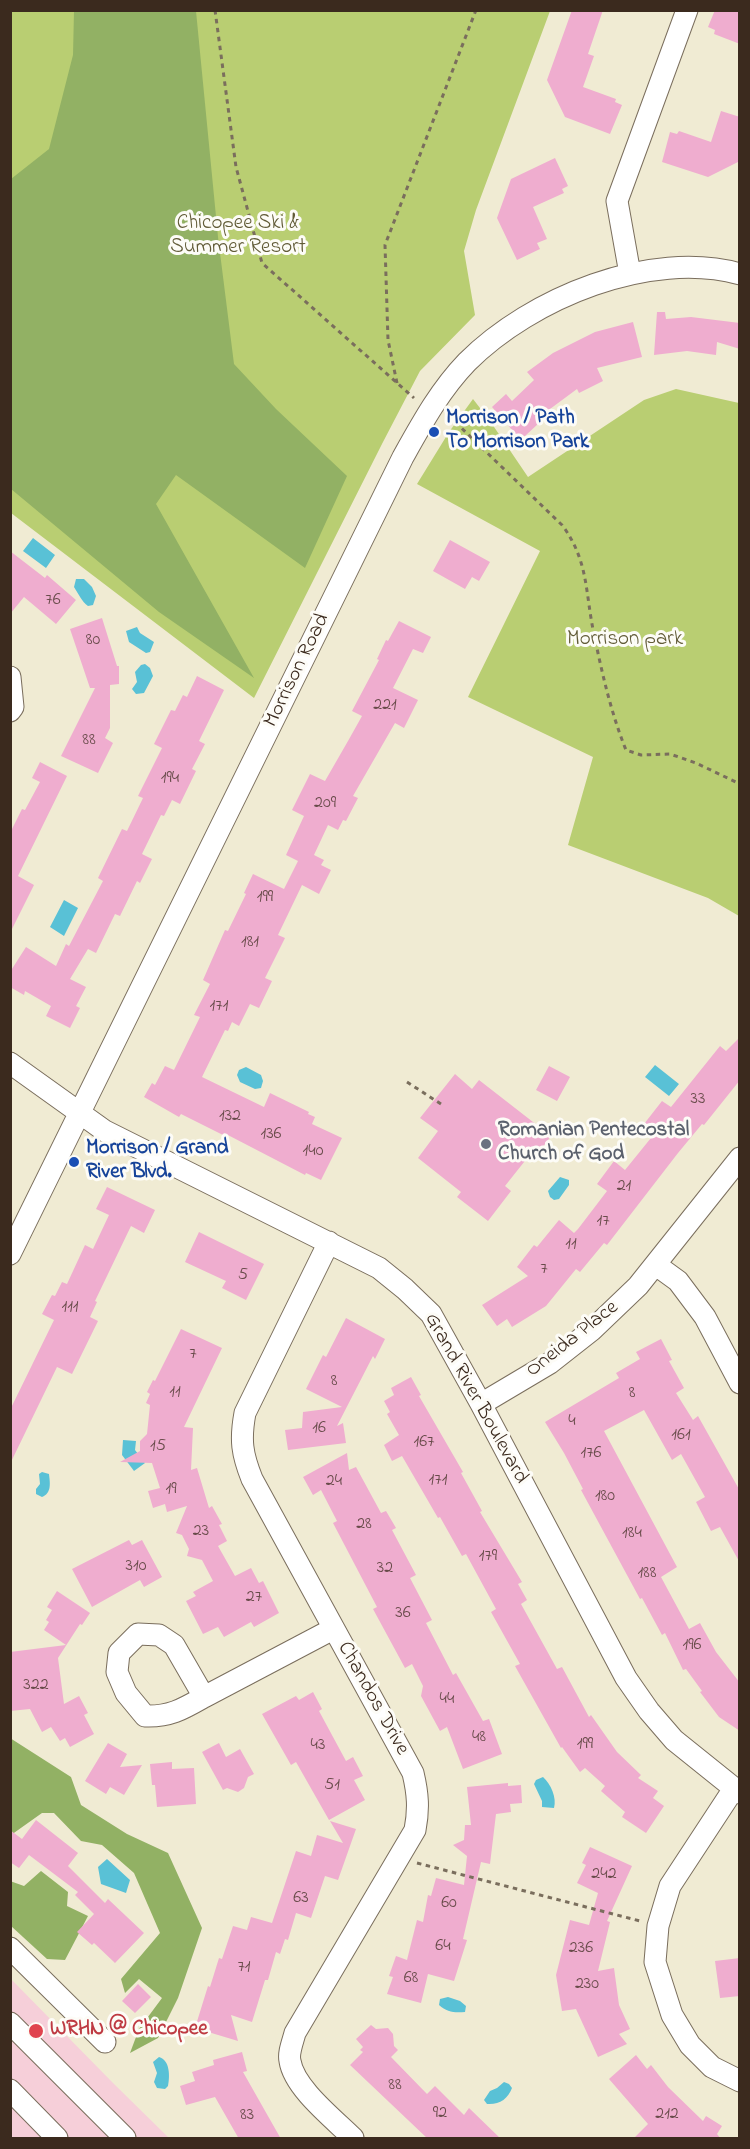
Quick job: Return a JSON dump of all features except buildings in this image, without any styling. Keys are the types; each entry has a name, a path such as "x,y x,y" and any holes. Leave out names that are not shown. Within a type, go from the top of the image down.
{"street":[{"path":"630,274 617,201 687,10"},
{"name":"Morrison Road","path":"10,1254 403,457 443,390 468,361 516,324 562,298 588,287 630,274 662,268 695,267 740,274"},
{"path":"10,677 13,707 10,711"},
{"name":"Grand River Boulevard","path":"10,1063 105,1131 379,1269 405,1289 431,1314 626,1678 649,1711 674,1740 736,1792"},
{"name":"Oneida Place","path":"481,1404 550,1363 592,1330 638,1286 740,1158"},
{"name":"Chandos Drive","path":"329,1242 245,1413 241,1435 243,1456 252,1479 413,1773 419,1796 415,1830 295,2033 289,2059 294,2076 353,2139"},
{"path":"656,1265 678,1281 705,1317 740,1383"},
{"path":"204,1697 333,1629"},
{"path":"736,1792 670,1886 658,1926 655,1962 672,2015 690,2045 712,2067 740,2081"},
{"path":"10,1947 105,2042"},
{"path":"10,2023 125,2139"},
{"path":"10,2090 57,2139"}],"path":[{"path":"215,10 236,167 262,263 419,402"},
{"path":"397,383 388,340 385,245 476,10"},
{"path":"443,411 562,525 574,541 587,586 593,632 613,719 626,750 641,755 670,754 696,763 740,784"},
{"path":"407,1082 444,1106"},
{"path":"398,1859 658,1926"}],"shaded area":[{"name":"WRHN @ Chicopee","path":"10,1978 113,2083 169,2138 11,2138"}],"green space":[{"name":"Chicopee Ski & Summer Resort","path":"10,11 550,11 476,210 464,251 475,315 420,371 254,698 11,513"},
{"path":"74,11 196,11 218,237 234,364 276,409 347,476 305,568 176,475 156,504 254,678 159,612 11,489 11,179 49,149 73,55"},
{"name":"Morrison park","path":"676,389 739,403 739,916 708,898 568,845 593,757 468,697 540,551 417,484 449,432 473,399 528,477 644,400"},
{"path":"10,1738 71,1777 81,1805 127,1834 168,1853 202,1928 178,1998 158,2038 130,2053 139,2029 162,1998 139,1979 125,1993 121,1979 160,1933 134,1873 102,1845 81,1841 54,1813 42,1813 11,1835"},
{"path":"41,1871 68,1892 67,1906 88,1916 65,1960 47,1959 11,1926 10,1881 24,1886"}],"water":[{"path":"33,538 55,555 46,568 23,551"},
{"path":"76,579 84,579 92,587 96,596 93,605 88,606 80,597 74,587"},
{"path":"137,627 140,633 154,642 150,652 146,653 129,642 126,631"},
{"path":"145,664 150,668 153,676 144,693 136,694 132,689 137,682 135,672"},
{"path":"64,900 78,908 64,936 50,927"},
{"path":"655,1065 679,1084 669,1096 645,1077"},
{"path":"246,1067 261,1075 263,1081 261,1088 255,1089 240,1082 237,1075 239,1070"},
{"path":"560,1177 569,1180 569,1185 559,1199 554,1200 548,1191"},
{"path":"123,1440 136,1441 135,1450 145,1463 134,1471 122,1455"},
{"path":"42,1472 49,1474 50,1484 49,1490 42,1497 36,1494 36,1489 40,1484 39,1474"},
{"path":"543,1777 553,1791 554,1808 542,1807 542,1801 534,1784 536,1780"},
{"path":"107,1859 130,1880 126,1893 101,1884 98,1867"},
{"path":"448,1997 466,2006 465,2012 451,2011 439,2005 440,1999"},
{"path":"159,2057 165,2061 168,2069 168,2086 165,2089 157,2088 154,2082 157,2073 153,2062"},
{"path":"504,2082 512,2088 508,2095 499,2102 487,2104 484,2100 490,2091"}],"place":[{"name":"Morrison / Path To Morrison Park","path":"434,432"},
{"name":"Romanian Pentecostal Church of God","path":"486,1144"},
{"name":"Morrison / Grand River Blvd.","path":"74,1162"},
{"name":"WRHN @ Chicopee","path":"36,2031"}]}
